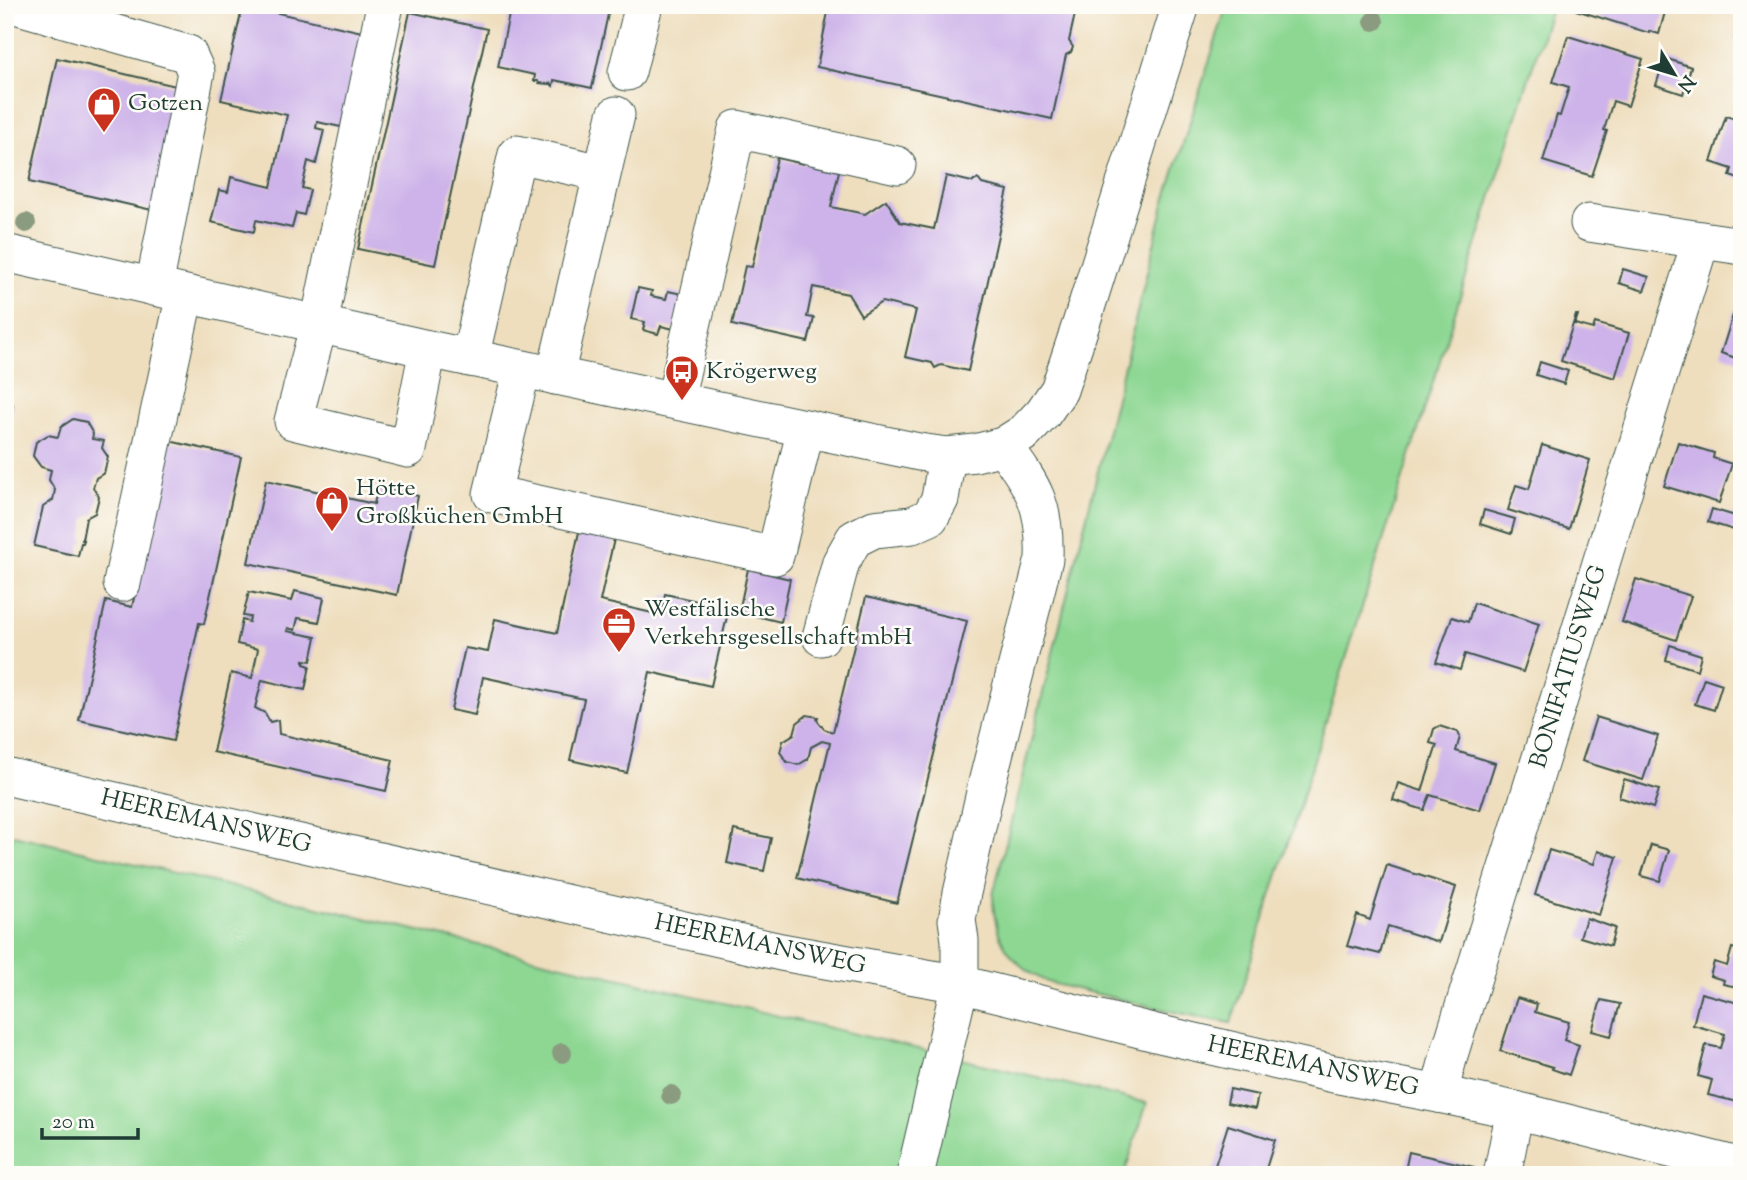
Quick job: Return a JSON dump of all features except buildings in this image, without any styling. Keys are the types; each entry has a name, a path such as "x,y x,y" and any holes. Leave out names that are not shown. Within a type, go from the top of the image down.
{"street":[{"path":"5,30 14,5 188,54 196,72 170,290 122,583"},
{"path":"385,5 319,324 293,421 408,449 428,349"},
{"path":"627,72 643,5"},
{"path":"5,253 538,373 919,452 947,456 975,453 1003,446 1025,432 1044,413 1059,390 1181,5"},
{"path":"616,115 602,173 538,373 492,494 775,556 806,428"},
{"path":"675,400 737,129 897,165"},
{"path":"470,358 517,154 602,173"},
{"path":"1589,223 1742,246"},
{"name":"BONIFATIUSWEG","path":"1438,1094 1701,240"},
{"path":"915,1175 960,984 957,920 962,892 1044,559 1045,536 1036,494 1003,446"},
{"path":"821,636 841,562 854,539 874,529 912,525 930,517 940,499 947,456"},
{"name":"HEEREMANSWEG","path":"5,776 780,953 960,984 1307,1068 1515,1110 1742,1167"},
{"path":"1502,1175 1515,1110"}],"green space":[{"path":"1227,5 1552,5 1231,1023 1050,983 1036,976 1006,949 996,925 993,895 1164,204"},
{"path":"5,833 1147,1103 1124,1175 5,1175"}],"place":[{"name":"Gotzen","path":"104,134"},
{"name":"Krögerweg","path":"682,402"},
{"name":"Hötte Großküchen GmbH","path":"332,533"},
{"name":"Westfälische Verkehrsgesellschaft mbH","path":"619,654"}]}
